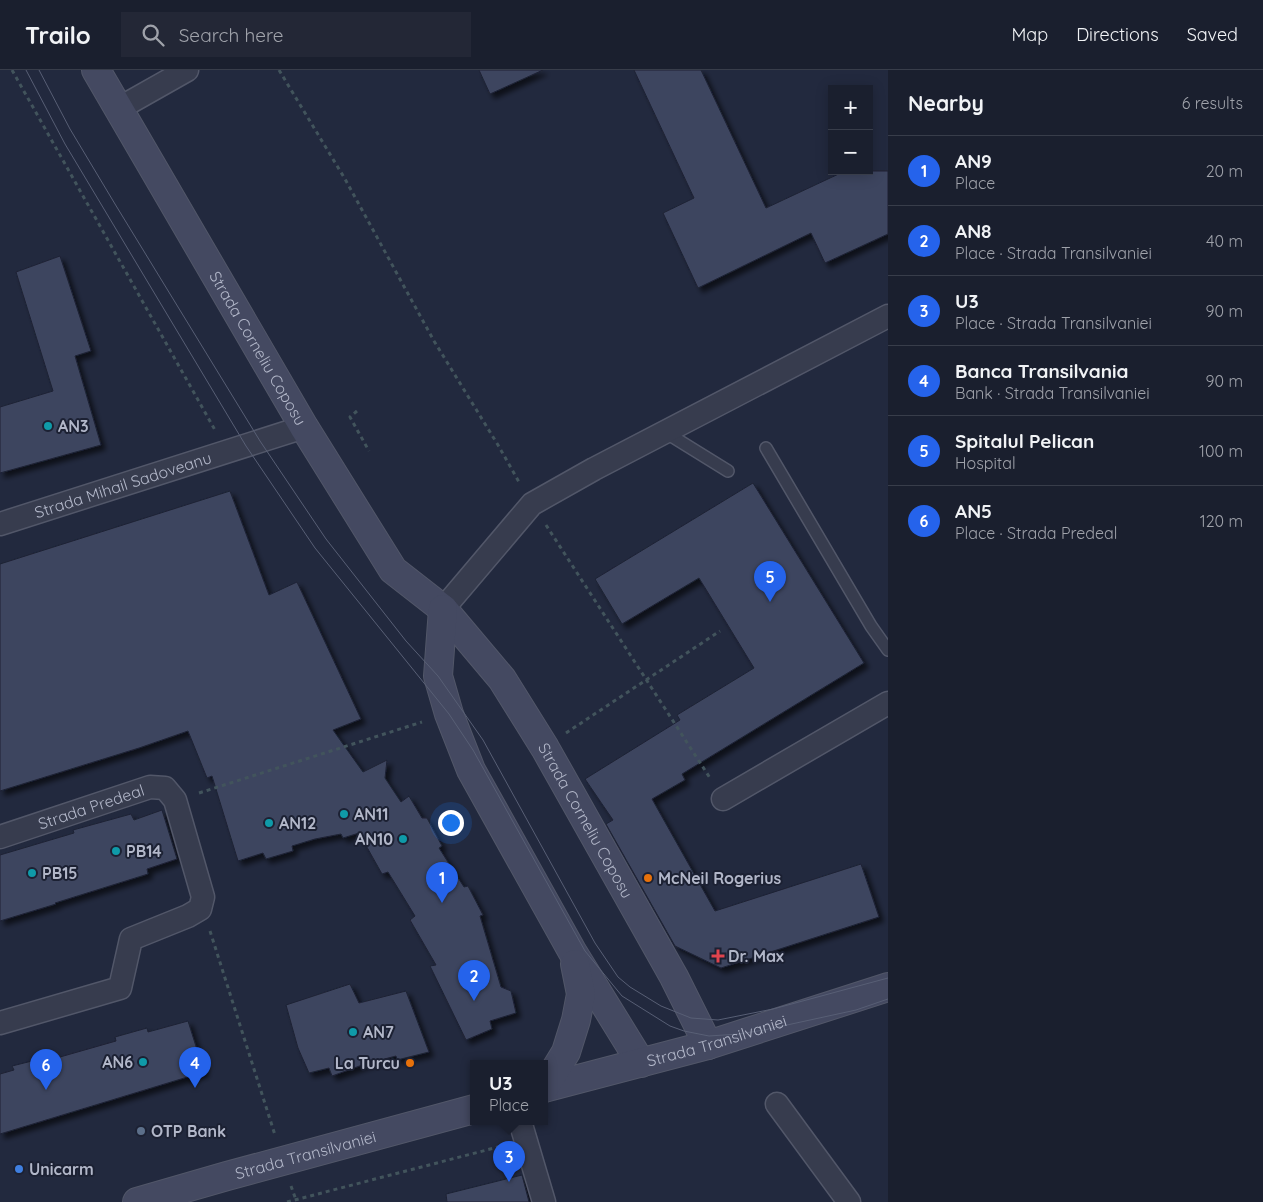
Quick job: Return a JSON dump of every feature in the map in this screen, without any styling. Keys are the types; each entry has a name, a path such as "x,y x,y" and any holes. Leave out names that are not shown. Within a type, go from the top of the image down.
{"main road":[{"name":"Strada Corneliu Coposu","path":"96,70 304,427 393,570 443,609 502,679 544,748 683,994 708,1045"},
{"path":"443,609 438,676 449,714 471,770 572,951 641,1063"},
{"path":"548,1081 566,1052 576,1020 581,994 572,951"},
{"name":"Strada Transilvaniei","path":"548,1087 708,1045 888,987"},
{"name":"Strada Transilvaniei","path":"137,1202 283,1160 470,1110"}],"street":[{"path":"118,109 187,70"},
{"path":"443,609 532,504 665,432 888,316"},
{"name":"Strada Mihail Sadoveanu","path":"0,524 304,427"},
{"path":"723,799 888,703"},
{"name":"Strada Predeal","path":"0,837 150,787 165,788 175,800"},
{"path":"0,1023 120,988 131,939 188,916 200,909 203,897 175,800"},
{"path":"777,1104 849,1202"},
{"path":"522,1130 544,1202"}],"lane":[{"path":"665,432 728,471"},
{"path":"766,448 871,626 888,650"}],"path":[{"path":"12,70 237,449"},
{"path":"278,70 345,179 434,341 520,482"},
{"path":"357,411 350,417 369,451"},
{"path":"532,504 723,799"},
{"path":"544,748 720,631"},
{"path":"175,800 449,714"},
{"path":"201,904 296,1200"},
{"path":"287,1202 522,1130"}],"building":[{"path":"479,70 543,70 490,94"},
{"path":"634,70 701,70 766,208 836,175 873,175 873,171 888,171 888,234 825,263 811,233 698,288 663,213 694,198"},
{"path":"60,256 91,351 75,356 101,445 0,473 0,407 53,391 16,272"},
{"path":"753,483 864,663 682,774 685,780 652,799 715,911 861,864 879,917 721,968 675,946 606,824 613,820 585,779 680,720 677,715 754,668 699,578 622,624 595,579"},
{"path":"230,491 269,595 297,582 361,719 333,730 363,772 387,760 385,778 401,802 409,796 422,818 427,818 442,846 439,848 464,887 468,886 483,915 480,916 501,987 511,991 516,1013 490,1021 492,1029 466,1040 430,966 436,965 410,920 415,916 388,872 382,874 359,833 343,838 341,834 315,839 292,846 293,851 266,859 263,853 238,861 212,776 207,778 188,731 0,791 0,564"},
{"path":"162,810 177,859 147,869 148,874 0,921 0,855 74,833 73,830 131,814 134,820"},
{"name":"AN7","path":"350,984 359,1003 406,991 429,1052 397,1060 396,1056 365,1064 332,1076 329,1068 309,1073 298,1048 286,1005"},
{"path":"188,1021 204,1072 0,1134 0,1074 14,1070 12,1066 44,1058 46,1061 116,1041 115,1037 147,1028 148,1032"},
{"path":"522,1175 529,1202 447,1202 446,1194"}],"tram line":[{"path":"26,70 65,144 246,446 315,548 449,714 473,750 585,951 622,996 670,1026 709,1036 764,1030 856,1010 888,999"},
{"path":"39,70 70,129 260,441 326,539 406,641 438,676 483,740 595,943 618,977 630,987 661,1006 691,1018 718,1020 773,1009 888,978"}],"place":[{"name":"AN3","path":"48,426"},
{"name":"Spitalul Pelican","path":"770,602"},
{"name":"AN11","path":"344,814"},
{"name":"AN12","path":"269,823"},
{"name":"AN10","path":"403,839"},
{"name":"PB14","path":"116,851"},
{"name":"PB15","path":"32,873"},
{"name":"McNeil Rogerius","path":"648,878"},
{"name":"AN9","path":"442,903"},
{"name":"Dr. Max","path":"718,956"},
{"name":"AN8","path":"474,1001"},
{"name":"AN7","path":"353,1032"},
{"name":"AN6","path":"143,1062"},
{"name":"La Turcu","path":"410,1063"},
{"name":"Banca Transilvania","path":"195,1088"},
{"name":"AN5","path":"46,1090"},
{"name":"OTP Bank","path":"141,1131"},
{"name":"Unicarm","path":"19,1169"},
{"name":"U3","path":"509,1182"}]}
